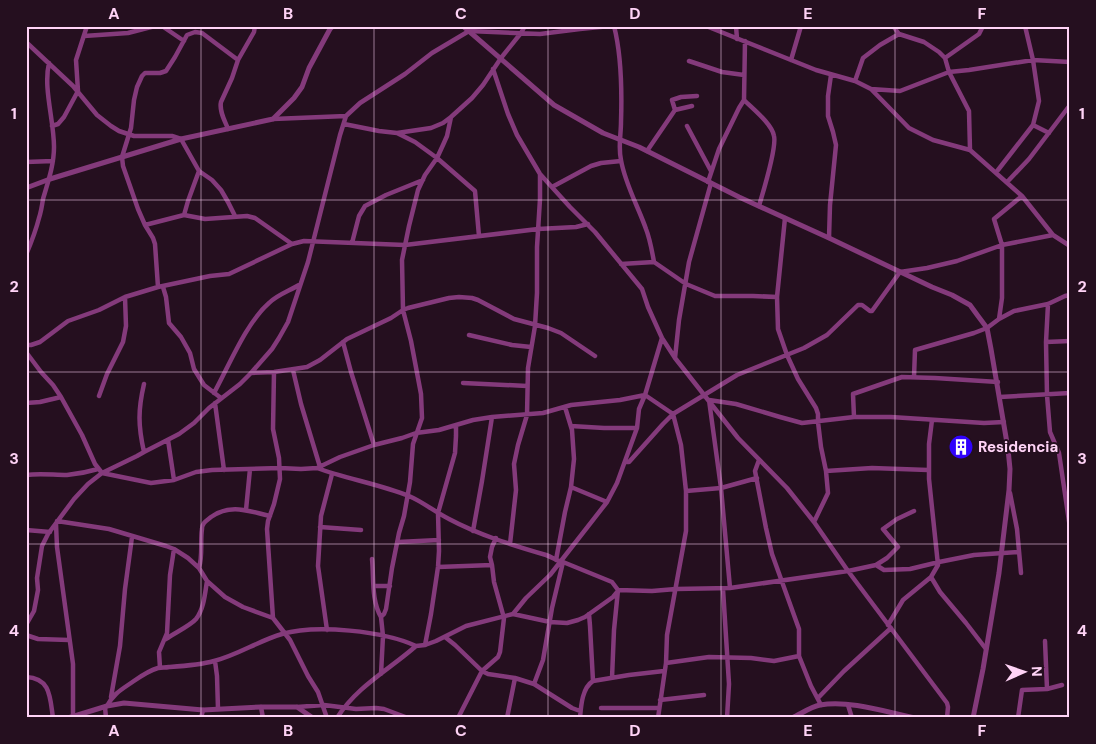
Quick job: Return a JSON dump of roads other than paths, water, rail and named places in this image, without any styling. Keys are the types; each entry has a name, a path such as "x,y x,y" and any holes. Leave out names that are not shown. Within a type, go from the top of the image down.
{"street":[{"path":"52,126 58,124 64,117 78,91 76,60 87,26"},
{"path":"84,36 128,33 155,26"},
{"path":"162,26 184,41"},
{"path":"228,129 220,105 238,60 254,32 255,26"},
{"path":"274,119 302,87 316,55 333,26"},
{"path":"463,26 554,105 603,134 647,151 759,206 952,295 970,305 987,328 998,382 1010,469 1001,553 983,669 973,718"},
{"path":"344,124 397,133 431,128 451,117 472,98 525,26"},
{"path":"26,475 65,475 100,471 137,456 179,434 251,373 272,349 288,322 308,262 346,116 360,103 405,74 432,53 469,31 540,34 610,26"},
{"path":"614,26 618,41 622,94 621,161 652,246 654,262"},
{"path":"706,26 831,75 855,81 871,89 909,128 933,140 970,150 1022,196 1054,235 1070,246"},
{"path":"736,26 738,39"},
{"path":"791,60 800,26"},
{"path":"893,26 899,34 924,42 945,58 948,72 969,111 970,150"},
{"path":"945,58 978,34 984,26"},
{"path":"998,170 1033,125 1038,101 1033,60 1025,26"},
{"path":"221,398 204,386 194,369 190,353 181,337 169,323 166,297 161,287 156,244 138,209 122,158 130,135 134,100 142,76 144,73 166,71 187,35 202,32 238,60"},
{"path":"855,81 863,58 899,34"},
{"path":"675,358 688,262 710,182 711,171 719,149 744,100 745,41"},
{"path":"26,42 78,91 103,121 119,131 130,135 172,136 181,139 199,171 212,180 221,190 235,216"},
{"path":"871,89 900,91 948,72 1033,60 1070,62"},
{"path":"689,61 722,72 744,75"},
{"path":"26,254 39,218 53,161 54,145 47,72 49,63"},
{"path":"493,69 517,135 540,174 596,232 642,289 662,338 675,358 738,438 787,488 814,522 848,571 947,703 947,718"},
{"path":"829,238 836,145 834,132 828,116 831,75"},
{"path":"675,110 672,100 681,97 697,96"},
{"path":"744,100 769,125 774,136 774,147 759,206"},
{"path":"1009,180 1029,159 1070,105"},
{"path":"647,151 675,110 692,106"},
{"path":"26,188 181,139 274,119 346,116"},
{"path":"380,617 386,609 392,568 408,496 413,444 422,418 421,394 403,310 402,260 416,196 447,136 451,117"},
{"path":"1033,125 1049,133"},
{"path":"687,126 711,171"},
{"path":"397,133 415,142 437,158 475,191 478,236"},
{"path":"153,136 154,148"},
{"path":"26,162 53,161"},
{"path":"552,187 592,166 621,161"},
{"path":"184,215 199,171"},
{"path":"510,544 516,496 514,464 527,414 528,368 535,326 540,174"},
{"path":"352,243 358,216 365,206 423,180"},
{"path":"999,318 1002,298 1002,245 994,219 1022,196"},
{"path":"145,225 184,215 205,219 247,216 255,218 292,244"},
{"path":"785,218 777,297 778,329 798,379 818,414 828,493 814,522"},
{"path":"26,345 40,342 68,321 99,310 124,297 210,276 229,274 292,244 304,241 405,245 538,229 576,227 588,224"},
{"path":"625,462 630,462 673,414 737,375 804,348 827,334 858,305 862,305 872,311 900,272 957,262 1002,245 1054,235"},
{"path":"621,264 654,262 686,284 715,296 777,297"},
{"path":"214,393 244,336 263,308 271,301 299,285"},
{"path":"914,377 915,350 974,333 987,328 999,318 1014,311 1048,304 1070,295"},
{"path":"98,396 123,342 126,326 124,297"},
{"path":"251,373 307,367 354,335 391,318 403,310 459,297 472,298 514,319 561,333 595,356"},
{"path":"1048,304 1046,342 1050,432 1059,453 1070,528"},
{"path":"470,335 512,345 531,347"},
{"path":"111,697 150,671 214,661 285,633 327,630 358,632 383,636 416,646 425,645 445,637 466,626 504,618 513,614 526,598 550,575 607,502 617,483 637,428 638,409 645,395 662,338"},
{"path":"1046,342 1070,341"},
{"path":"343,342 374,445"},
{"path":"26,352 61,397 100,471"},
{"path":"293,370 318,467 332,474 408,496 473,531 548,556 612,582 618,590 612,678"},
{"path":"273,618 267,529 279,484 280,468 273,429 274,372"},
{"path":"854,417 853,394 902,378 998,382"},
{"path":"463,382 527,386"},
{"path":"144,384 139,415 139,430 144,452"},
{"path":"1000,397 1070,393"},
{"path":"100,471 151,483 174,480 196,472 318,467 374,445 416,433 456,426 473,420 543,413 565,407 645,395 673,414 681,445 686,492 686,531 668,627 666,663 658,718"},
{"path":"26,403 61,397"},
{"path":"709,400 736,404 802,423 854,417 891,416 984,423 1004,422"},
{"path":"709,400 721,488 730,588"},
{"path":"215,403 224,470"},
{"path":"534,684 543,660 560,561 565,512 571,487 574,458 571,426 565,407"},
{"path":"473,531 492,417"},
{"path":"818,698 890,626 903,600 931,577 938,565 928,470 932,420"},
{"path":"425,645 438,567 438,513 455,452 456,426"},
{"path":"571,426 637,428"},
{"path":"168,440 174,480"},
{"path":"759,460 755,471 772,554 799,630 799,656 821,705"},
{"path":"826,471 872,468 928,470"},
{"path":"246,510 250,469"},
{"path":"26,625 34,611 42,546 74,499 100,471"},
{"path":"327,630 318,566 320,516 332,474"},
{"path":"686,492 721,488 756,478"},
{"path":"571,487 607,502"},
{"path":"1009,490 1017,529 1021,573"},
{"path":"199,568 201,562 202,528 205,521 222,510 246,510 270,516"},
{"path":"618,590 652,591 730,588 848,571 876,565 887,558 898,547 883,529 896,519 914,511"},
{"path":"57,522 109,529 174,549 199,568 207,581 225,597 242,608 273,618 290,640 318,692 327,718"},
{"path":"57,522 57,547 73,664 71,717 83,716 106,706 124,703 203,710 322,706 376,708 408,718"},
{"path":"320,526 361,530"},
{"path":"26,530 50,532"},
{"path":"106,718 106,706 111,697 119,654 132,537"},
{"path":"458,718 482,671 498,657 500,652 504,618 494,582 490,558 496,538"},
{"path":"398,542 438,540"},
{"path":"160,668 159,652 167,632 171,564 174,549"},
{"path":"876,565 884,570 910,570 974,555 1019,552"},
{"path":"372,559 377,609 383,636 381,674"},
{"path":"438,567 492,565"},
{"path":"931,577 940,592 986,649"},
{"path":"164,640 195,621 203,605 207,581"},
{"path":"374,586 390,586"},
{"path":"723,588 729,684 727,718"},
{"path":"513,614 550,622 567,623 578,620 588,614 613,597 618,590"},
{"path":"588,614 593,682"},
{"path":"26,635 38,640 69,640"},
{"path":"445,637 482,671 494,676 514,678 534,684 580,711"},
{"path":"1045,641 1047,689"},
{"path":"337,718 343,708 358,692 416,646"},
{"path":"666,663 709,657 780,661 799,656"},
{"path":"214,661 217,676 218,709"},
{"path":"580,718 587,684 638,673 664,671"},
{"path":"26,677 34,677 45,685 53,718"},
{"path":"507,718 514,678"},
{"path":"1018,718 1022,690 1047,689 1062,685"},
{"path":"660,700 704,695"},
{"path":"792,718 803,715 813,707 821,705 848,705 915,718"},
{"path":"848,705 852,718"},
{"path":"261,707 262,718"},
{"path":"297,707 313,718"},
{"path":"601,708 659,708"},
{"path":"201,718 203,710"}],"place":[{"name":"Residencia","path":"961,447"}]}
